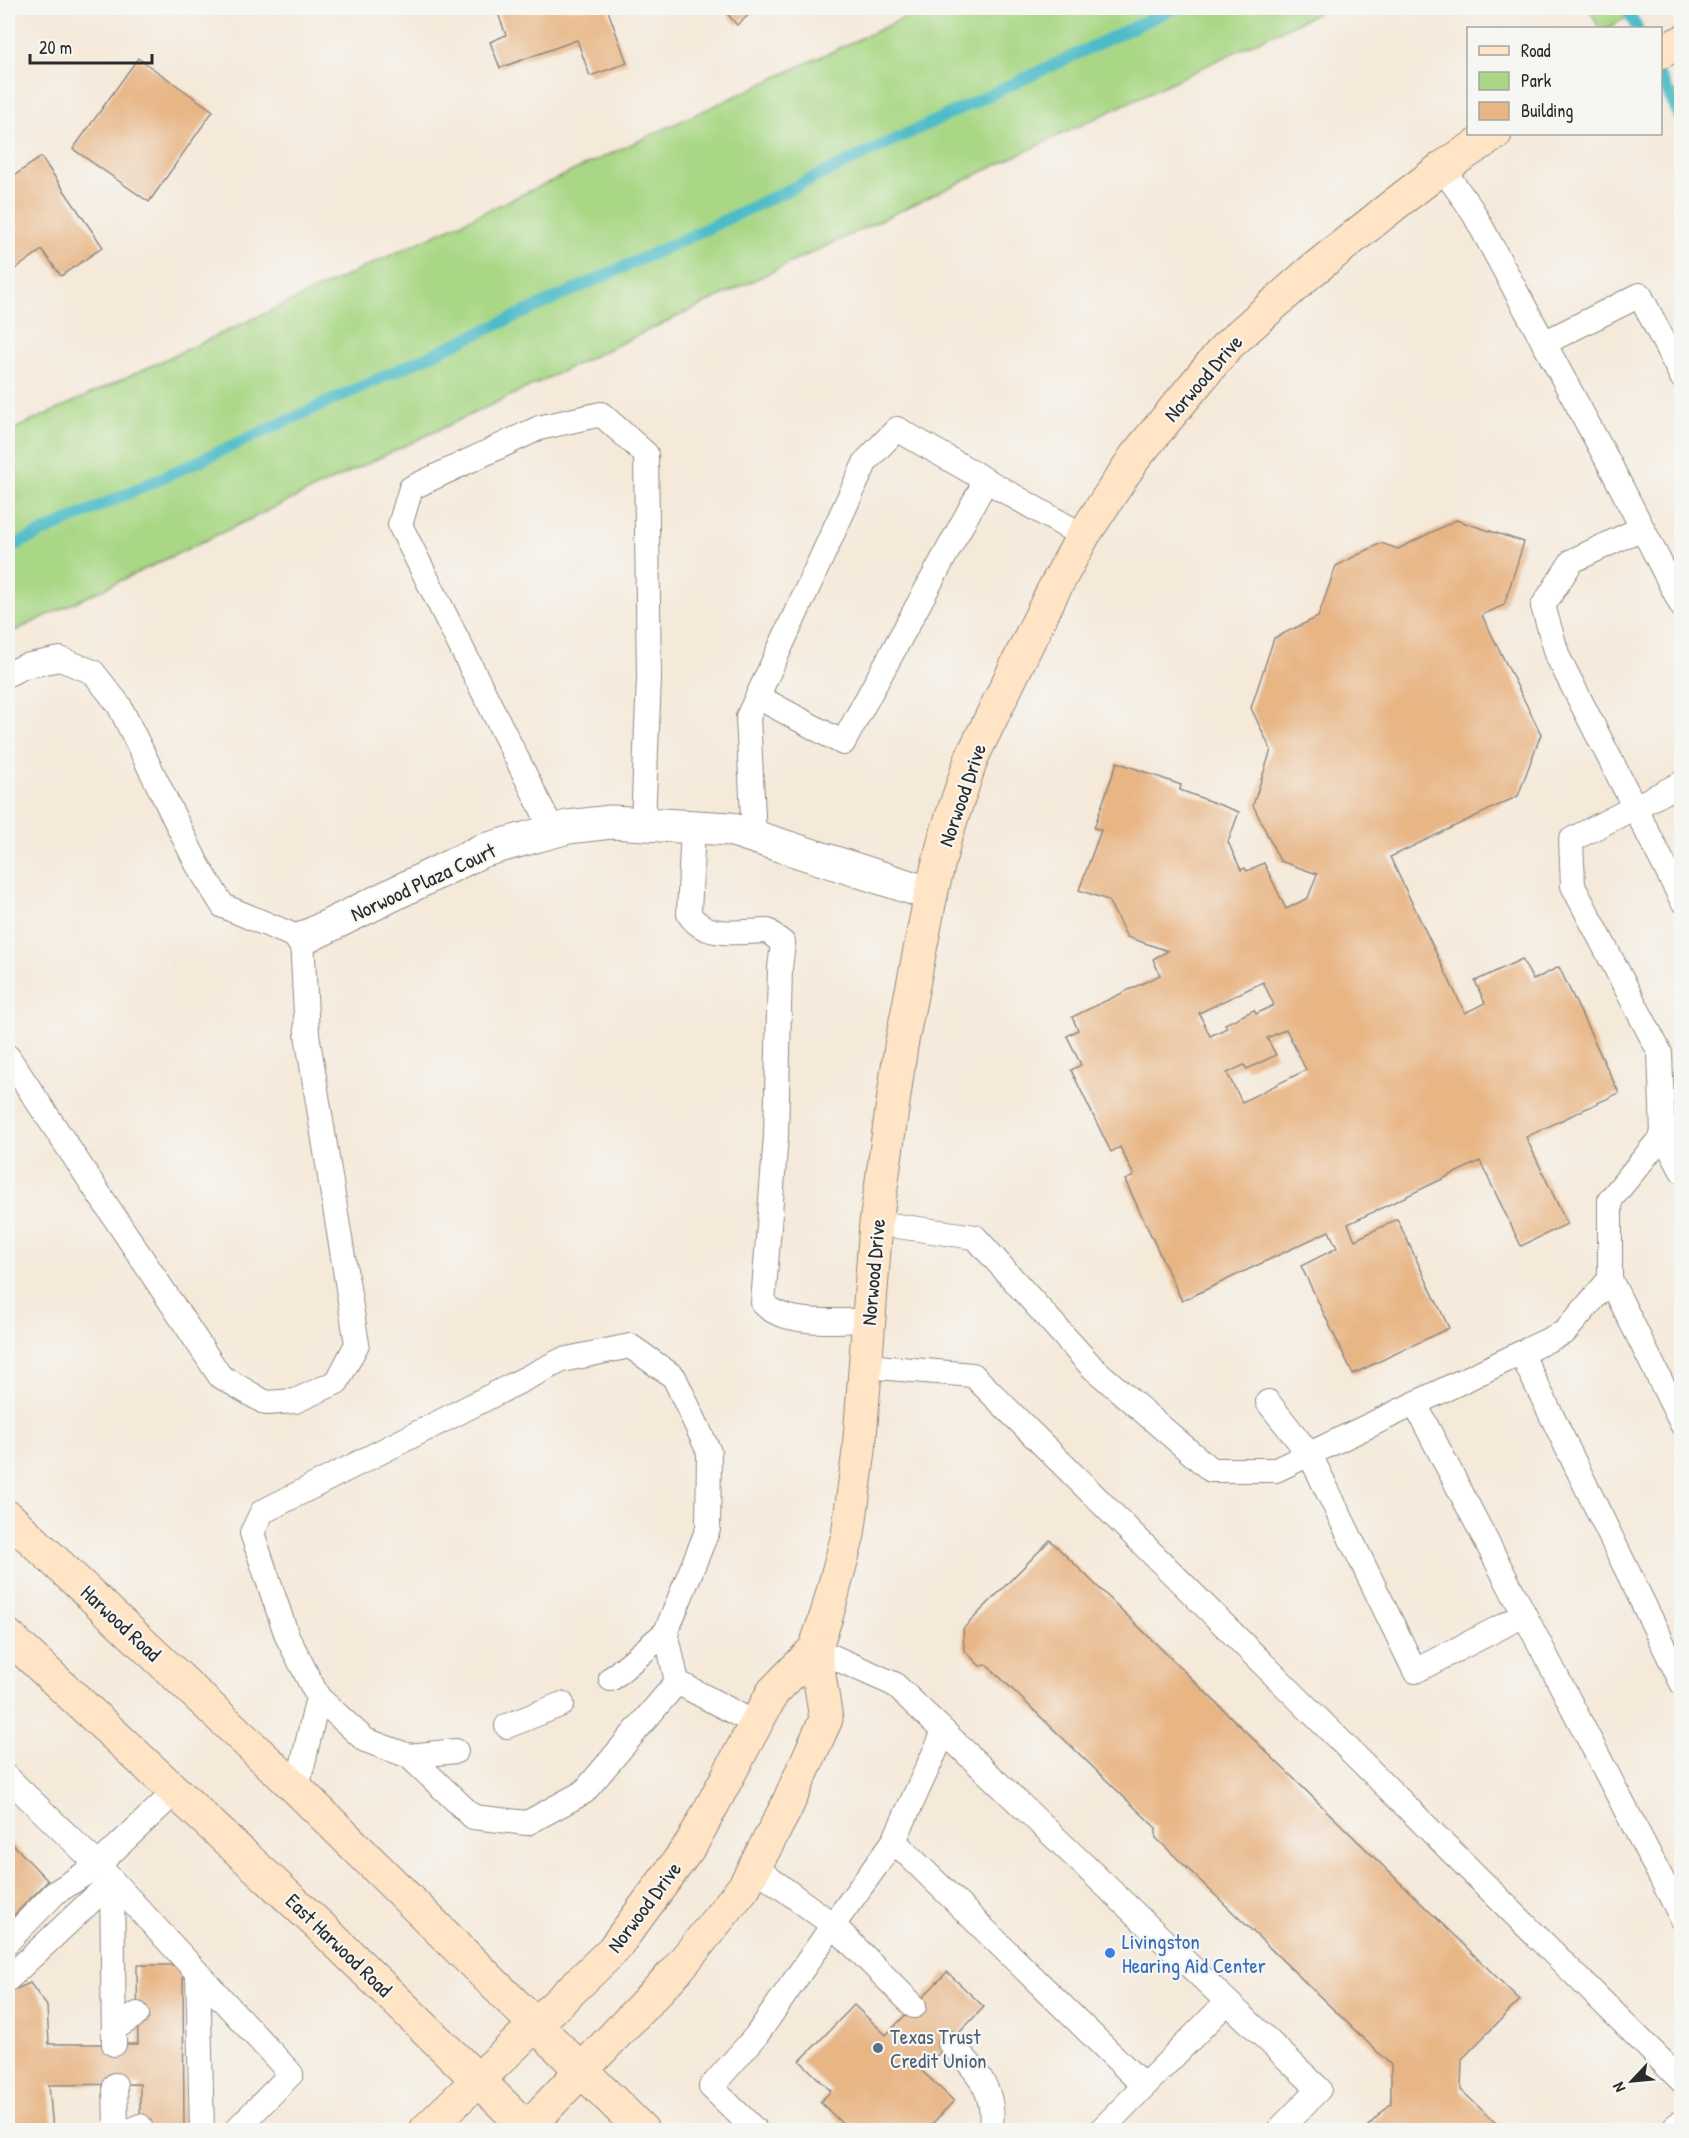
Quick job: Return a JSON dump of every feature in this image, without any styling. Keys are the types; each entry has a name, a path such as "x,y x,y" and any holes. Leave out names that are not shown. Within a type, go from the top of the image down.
{"main road":[{"name":"Norwood Drive","path":"426,2130 489,2091 543,2034 613,1950 685,1852 773,1692 815,1649 828,1614 848,1535 859,1451 876,1222 902,1046 931,894 945,837 972,756 1053,591 1083,536 1135,457 1226,347 1309,273 1442,168 1493,135"},
{"name":"Harwood Road","path":"8,1517 297,1789"},
{"path":"8,1635 175,1792"},
{"name":"Norwood Drive","path":"527,2130 676,1971 744,1887 785,1810 826,1719 815,1649"},
{"path":"297,1789 642,2130"},
{"name":"East Harwood Road","path":"175,1792 323,1929 527,2130"}],"street":[{"name":"Norwood Plaza Court","path":"302,939 481,851 553,831 611,822 730,829 931,894"},
{"path":"1678,2130 1682,2127"}],"lane":[{"path":"1442,168 1472,210 1682,606"},
{"path":"1544,343 1640,295 1682,377"},
{"path":"553,831 400,525 411,488 539,428 601,414 646,454 649,678 643,823"},
{"path":"754,836 748,717 866,461 897,429 1083,536"},
{"path":"758,697 843,743 986,482"},
{"path":"1642,528 1572,561 1542,606 1557,657 1636,806 1682,900"},
{"path":"8,674 25,666 60,659 93,672 119,705 197,864 223,906 302,939 307,1034 357,1344 337,1382 295,1401 267,1403 220,1376 8,1057"},
{"path":"1682,783 1571,840 1573,886 1660,1053 1672,1131 1682,1171"},
{"path":"693,827 689,915 694,923 711,932 768,931 783,943 780,968 776,1136 763,1303 771,1312 795,1318 869,1320"},
{"path":"1672,1131 1610,1200 1610,1279 1682,1424"},
{"path":"876,1222 975,1237 1092,1367 1211,1470 1276,1470 1310,1455 1565,1332 1610,1279"},
{"path":"611,1679 666,1632 708,1530 709,1452 674,1377 630,1346 562,1360 262,1512 252,1533 287,1636 318,1697 364,1740 409,1756 473,1817 527,1823 584,1792 677,1682"},
{"path":"1521,1353 1682,1683"},
{"path":"865,1366 973,1375 1682,2081"},
{"path":"1268,1402 1310,1455 1415,1671 1524,1616"},
{"path":"1415,1404 1681,1918"},
{"path":"666,1632 677,1682 756,1724"},
{"path":"815,1649 894,1684 1319,2089 1279,2130"},
{"path":"297,1789 318,1697"},
{"path":"507,1726 562,1704"},
{"path":"755,2130 711,2087 756,2036 894,1841 944,1732"},
{"path":"409,1756 456,1751"},
{"path":"8,1778 105,1873 190,1980 291,2074 236,2130"},
{"path":"8,1979 175,1792"},
{"path":"894,1841 1144,2086"},
{"path":"754,1867 833,1925 914,2006"},
{"path":"8,1941 55,1893 105,1873"},
{"path":"105,1873 114,2037 137,2014"},
{"path":"190,1980 192,2091 202,2130"},
{"path":"1101,2130 1227,2002"},
{"path":"950,2043 976,2069 985,2084 991,2101 990,2130"},
{"path":"115,2085 116,2130"}],"green space":[{"path":"926,8 1328,8 8,634 8,432"},
{"path":"1589,8 1644,8 1609,27 1598,27"},
{"path":"1681,89 1681,119 1669,94"}],"building":[{"path":"496,8 607,8 627,63 590,76 577,40 500,68 490,42 506,35"},
{"path":"722,8 757,8 737,25"},
{"path":"138,58 213,111 149,202 73,149"},
{"path":"41,157 103,247 61,276 42,250 8,274 8,180"},
{"path":"1456,520 1524,542 1504,605 1482,615 1541,734 1518,796 1390,857 1465,1013 1485,1003 1475,981 1522,959 1533,980 1559,967 1619,1093 1526,1137 1567,1224 1521,1246 1480,1161 1348,1224 1355,1240 1397,1219 1449,1328 1353,1374 1301,1266 1337,1248 1329,1231 1182,1301 1125,1180 1134,1176 1120,1147 1111,1152 1071,1070 1081,1065 1067,1036 1078,1030 1072,1017 1160,975 1153,959 1168,951 1127,937 1108,900 1079,890 1101,830 1094,828 1117,762 1181,785 1180,790 1239,812 1228,842 1241,870 1245,868 1247,871 1264,863 1286,909 1308,898 1317,874 1280,861 1253,805 1271,750 1251,708 1274,638 1318,617 1336,566 1381,543 1398,549","holes":["1263,982 1274,1005 1256,1014 1254,1010 1225,1024 1227,1028 1210,1036 1199,1013","1286,1029 1306,1070 1242,1102 1227,1073 1244,1065 1247,1069 1276,1055 1267,1038"]},
{"path":"1050,1540 1520,2000 1462,2059 1461,2090 1503,2130 1364,2130 1391,2103 1391,2065 1156,1838 1156,1828 987,1665 980,1666 964,1650 963,1629"},
{"path":"8,1839 48,1881 8,1921"},
{"path":"137,1965 183,1965 184,2130 140,2130 140,2084 49,2085 53,2130 14,2130 8,2124 8,1980 16,1989 30,1983 47,2006 49,2044 138,2044"},
{"name":"Texas Trust Credit Union","path":"947,1972 984,2007 922,2071 954,2101 926,2130 870,2130 867,2127 864,2130 849,2130 820,2102 831,2091 800,2061 854,2005 886,2035"}],"waterway":[{"path":"8,548 674,244 1174,8"},
{"path":"1627,8 1636,27"},
{"path":"1662,81 1682,121"}],"place":[{"name":"Livingston Hearing Aid Center","path":"1110,1953"},
{"name":"Texas Trust Credit Union","path":"878,2048"}]}
